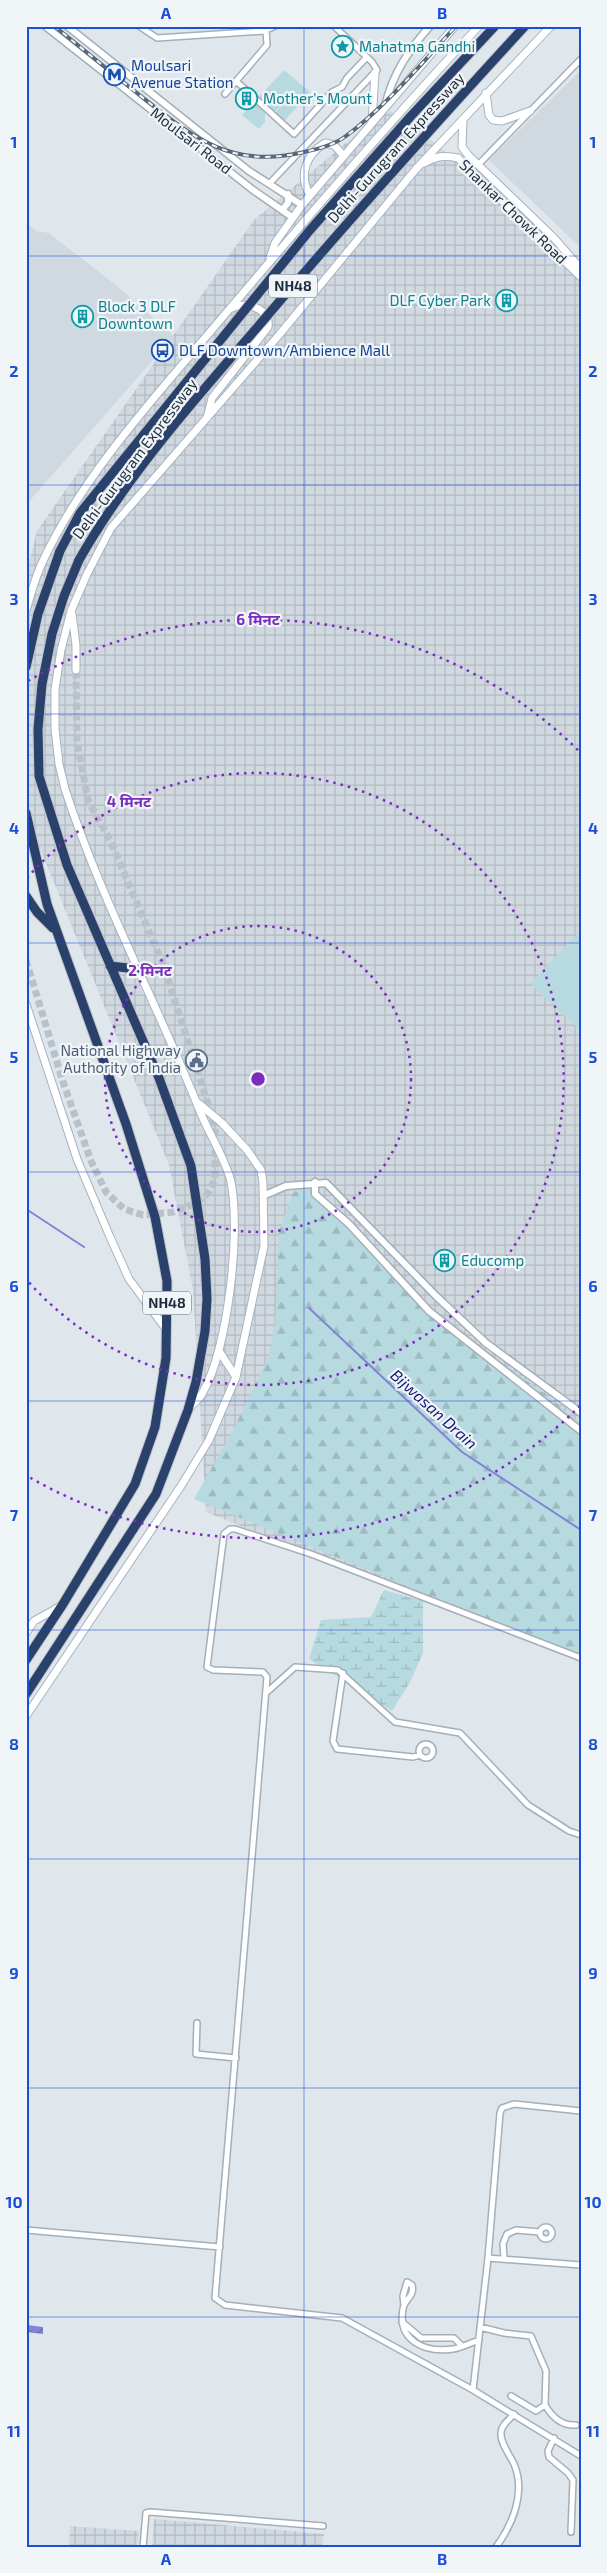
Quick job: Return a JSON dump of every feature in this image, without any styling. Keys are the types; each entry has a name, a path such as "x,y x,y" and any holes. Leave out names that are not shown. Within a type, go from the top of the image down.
{"highway":[{"name":"Delhi-Gurugram Expressway","path":"26,667 38,614 60,550 80,513 310,230 411,116 495,26"},
{"name":"Delhi-Gurugram Expressway","path":"26,1694 156,1494 188,1410 196,1382 207,1299 205,1259 191,1166 159,1078 67,865 39,776 38,728 42,684 52,634 64,596 79,560 97,528 189,406 396,165 525,26"},
{"name":"NH48","path":"26,813 46,904 111,1081 154,1217 167,1281 166,1358 155,1427 135,1484 63,1604 26,1660"},
{"path":"26,896 37,912 55,930"},
{"path":"110,966 137,969"}],"main road":[{"path":"269,263 276,243 292,217 455,26"},
{"path":"26,610 40,566 75,503 134,423 310,213 479,26"},
{"path":"188,1410 203,1394 219,1351 228,1315 234,1220 231,1181 162,1021 137,969 72,813 59,764 56,729 57,679 61,650 71,611 87,574 111,528 279,335 416,169 551,26"},
{"path":"372,121 375,73"},
{"path":"486,94 489,114 493,120 502,121 530,111"},
{"name":"Shankar Chowk Road","path":"464,119 462,147 478,165 554,238 581,269"},
{"path":"310,196 304,178 308,160 312,153 325,143 334,145 343,155"},
{"name":"Shankar Chowk Road","path":"416,169 433,158 445,156 458,158 581,277"},
{"path":"207,419 212,398 262,337 269,323 263,314 251,305 242,304 229,310"},
{"path":"71,611 76,645 76,670"},
{"path":"26,1004 77,1159 110,1237 129,1279 166,1328"},
{"path":"26,1716 181,1486 209,1440 236,1376 261,1255 265,1195 261,1170 222,1123 195,1101"},
{"path":"219,1351 236,1376"},
{"path":"26,1633 34,1621 63,1604"}],"street":[{"name":"Moulsari Road","path":"45,26 253,190 292,217"},
{"name":"Moulsari Road","path":"67,26 249,171 288,194 302,205"},
{"path":"139,26 157,38 266,30 276,26"},
{"path":"270,184 375,73 377,67 334,26"},
{"path":"386,106 391,83 414,44 430,26"},
{"path":"225,94 267,44 266,30"},
{"path":"236,81 294,134 332,92 342,88 346,78 367,58"},
{"path":"478,165 581,59"},
{"path":"282,210 288,203 288,194"},
{"path":"315,1182 313,1190 319,1199 349,1224 429,1311 581,1431"},
{"path":"265,1195 286,1186 315,1182 326,1183 436,1296 486,1342 581,1413"},
{"path":"581,1658 311,1554 252,1534 230,1529 224,1534 207,1667 213,1670 265,1674 266,1693 215,2292 219,2302 224,2305 342,2318 514,2414 581,2456"},
{"path":"266,1693 295,1667 331,1668 343,1673 395,1722 460,1733 528,1805 569,1831 581,1836"},
{"path":"343,1673 333,1741 338,1748 413,1757 420,1755"},
{"path":"197,2023 196,2054 236,2058"},
{"path":"472,2390 488,2258 502,2108 514,2104 581,2111"},
{"path":"26,2230 220,2247"},
{"path":"504,2258 503,2244 507,2234 516,2230 540,2232"},
{"path":"488,2258 580,2263"},
{"path":"404,2305 402,2322 405,2334 423,2346 440,2349 462,2346 479,2340"},
{"path":"402,2322 421,2338 454,2338 462,2346"},
{"path":"480,2327 504,2333 530,2336 534,2340 537,2354 546,2375 544,2405 557,2420 566,2424 576,2425"},
{"path":"511,2396 536,2411 544,2405"},
{"path":"496,2547 512,2522 517,2500 518,2488 515,2465 501,2437 502,2428 514,2414"},
{"path":"554,2438 548,2450 549,2457 568,2473 573,2480 571,2532"},
{"path":"143,2547 145,2518 146,2513 150,2512 323,2526"}],"shaded area":[{"path":"581,70 581,248 489,160"},
{"path":"390,111 438,145 581,282 581,1661 206,1512 193,1290 169,1165 26,814 26,574 37,531 254,220 372,121"},
{"path":"26,222 36,231 49,233 117,286 174,336 26,505"},
{"path":"154,2519 324,2534 322,2547 152,2547"},
{"path":"70,2526 139,2531 137,2547 69,2547"}],"green space":[{"path":"284,70 310,92 302,101 293,94 302,102 284,121 275,113 290,96 274,113 258,98"},
{"path":"255,101 265,110 265,122 259,129 242,115"},
{"path":"581,930 581,1031 530,984"},
{"path":"312,1184 446,1323 548,1396 581,1424 581,1657 194,1499 231,1434 268,1358 275,1324 279,1231 293,1193"},
{"path":"384,1590 423,1601 423,1653 410,1682 392,1711 309,1659 321,1620 371,1617"}],"water":[{"path":"27,2325 43,2327 43,2334 27,2332"}],"waterway":[{"name":"Bijwasan Drain","path":"26,1209 84,1247"},
{"name":"Bijwasan Drain","path":"309,1308 462,1452 581,1530"}],"tunnel":[{"path":"26,960 63,1082 91,1161 106,1192 124,1209 143,1215 174,1212 196,1203 209,1192 215,1179 215,1126 163,964 110,840 88,800 77,742 76,670"}],"railway":[{"path":"54,26 175,123 213,145 233,153 254,156 278,156 315,150 341,139 375,112 456,26"}],"place":[{"name":"Mahatma Gandhi","path":"343,47"},
{"name":"Moulsari Avenue Station","path":"115,75"},
{"name":"Mother's Mount","path":"247,99"},
{"name":"DLF Cyber Park","path":"507,301"},
{"name":"Block 3 DLF Downtown","path":"82,316"},
{"name":"DLF Downtown/Ambience Mall","path":"163,351"},
{"name":"National Highway Authority of India","path":"197,1060"},
{"name":"Educomp","path":"445,1261"}]}
